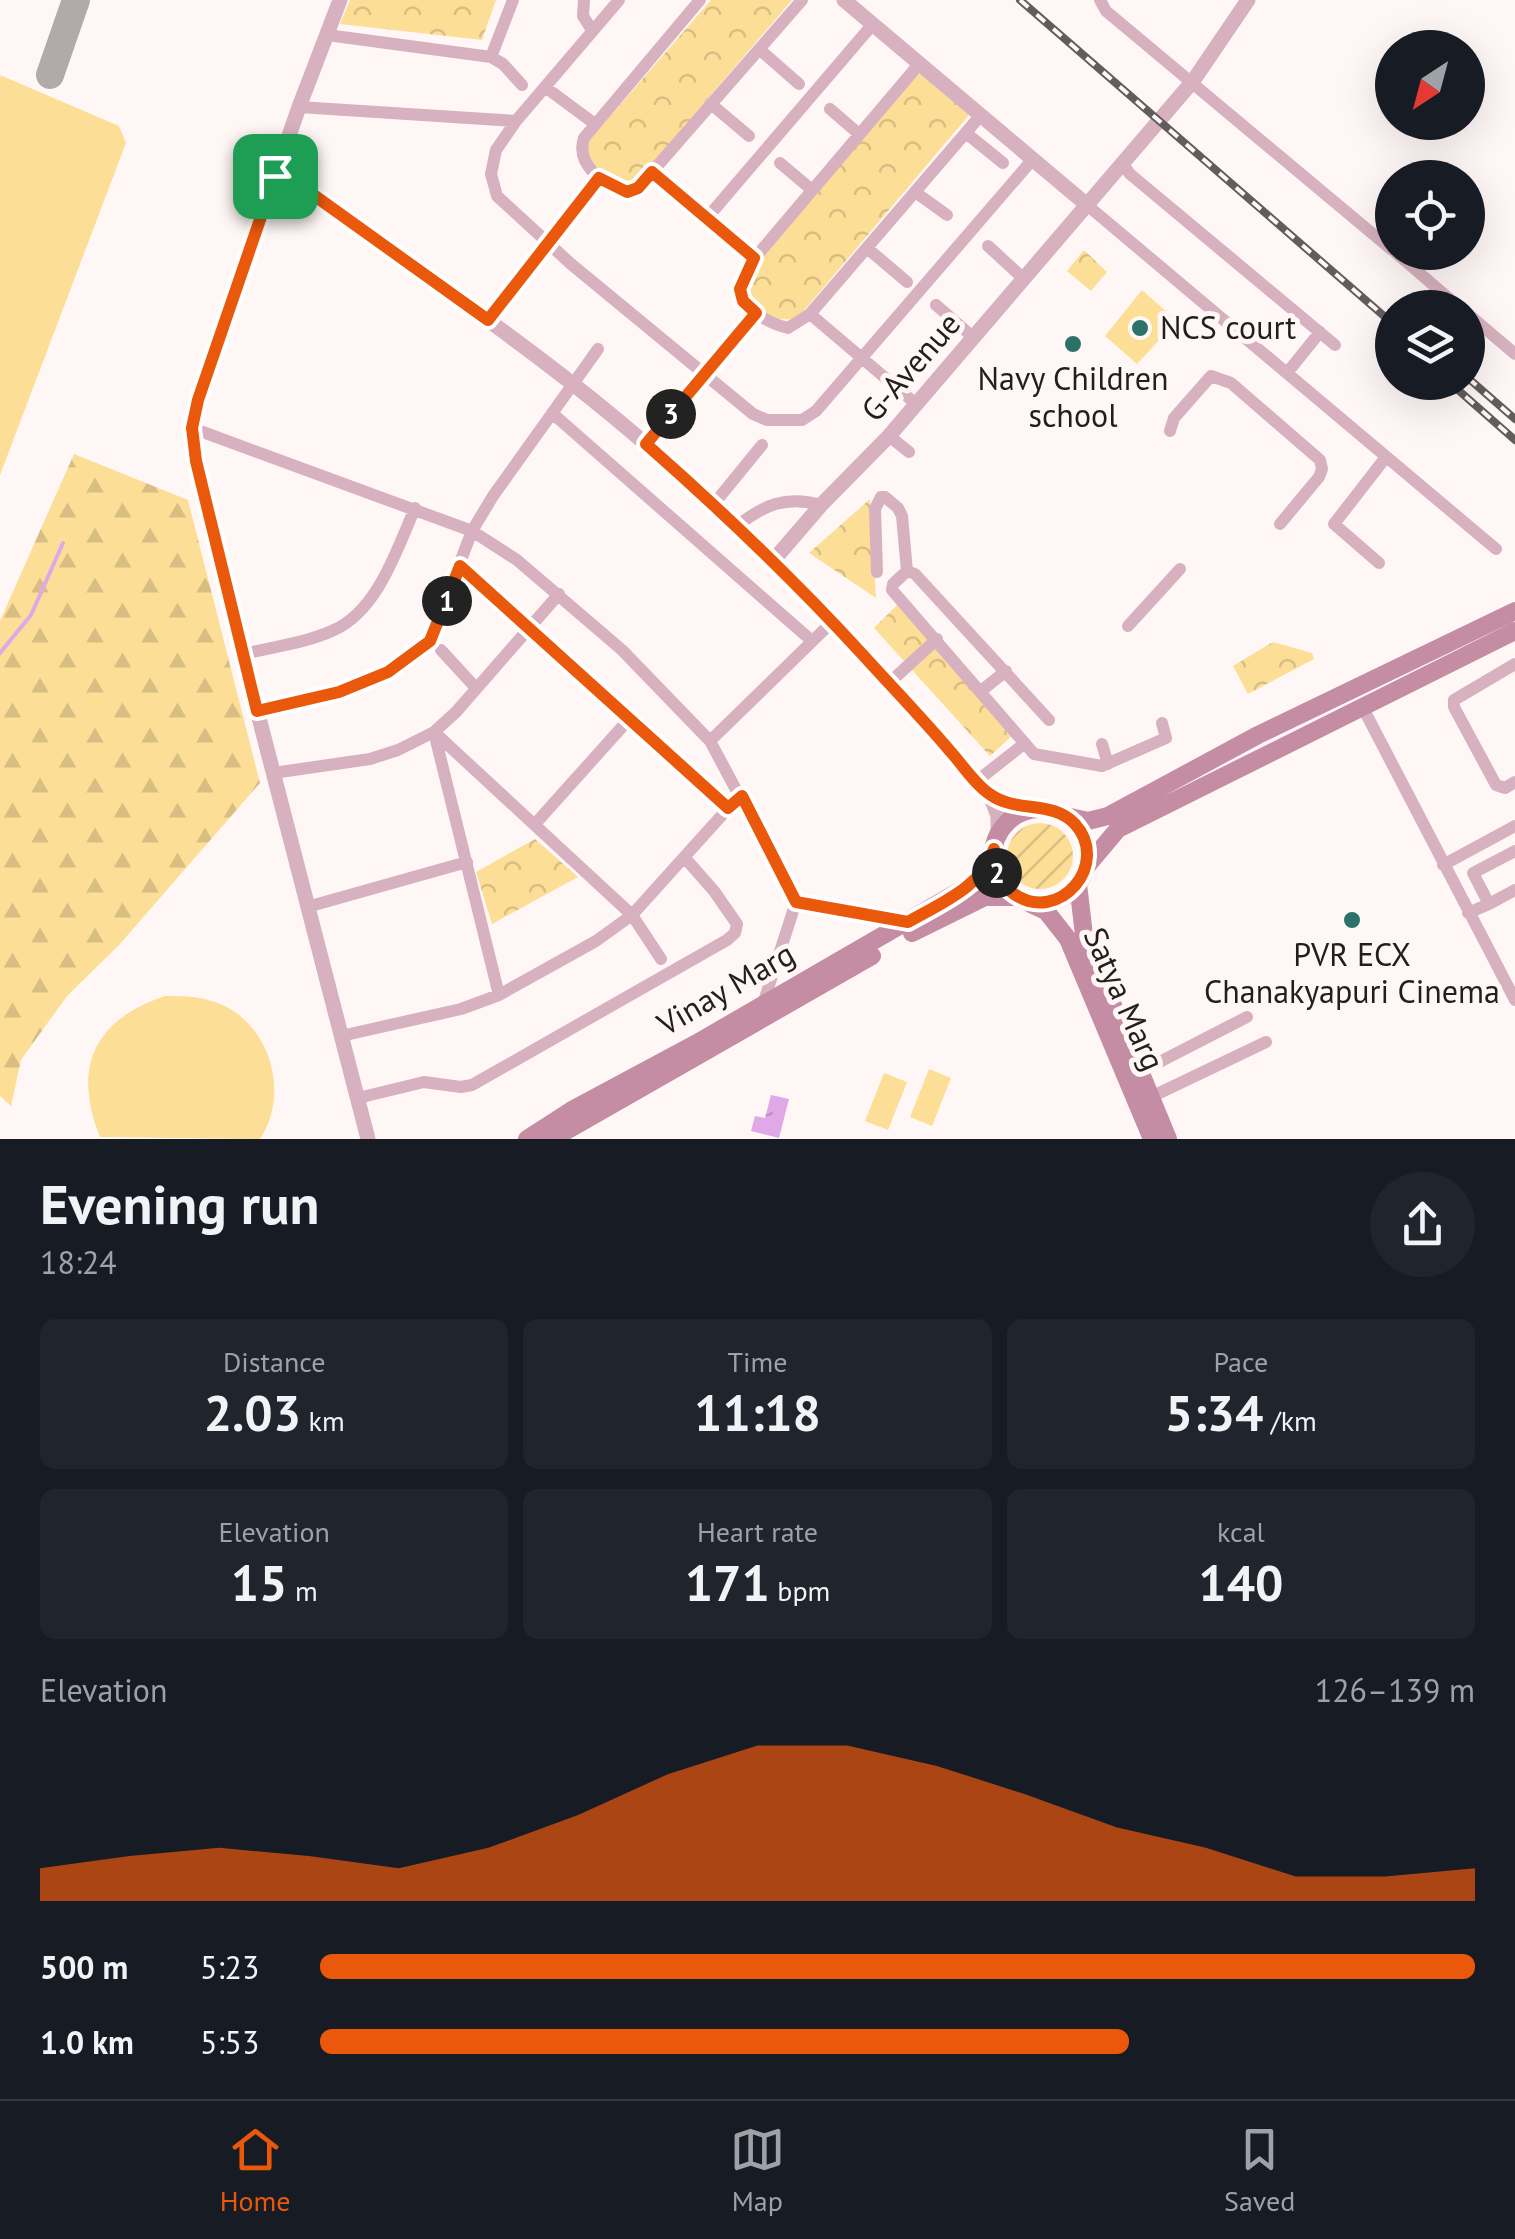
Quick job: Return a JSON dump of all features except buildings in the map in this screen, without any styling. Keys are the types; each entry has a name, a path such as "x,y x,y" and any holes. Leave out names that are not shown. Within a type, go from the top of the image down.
{"main road":[{"path":"1515,610 1258,735 1108,816 1088,821 1056,811 1031,809 1006,823 996,842 998,877 1020,898 1038,903 1067,895 1118,829 1515,631"},
{"path":"1066,816 1084,838 1082,875"},
{"name":"Vinay Marg","path":"527,1139 973,883 986,868 996,842"},
{"name":"Satya Marg","path":"1082,875 1084,935 1168,1139"},
{"name":"Vinay Marg","path":"552,1139 942,916 986,897 1020,898"},
{"name":"Satya Marg","path":"1020,898 1046,911 1068,939 1152,1139"}],"street":[{"path":"340,0 275,176 198,400 192,428 213,540 368,1139"},
{"path":"491,57 513,0"},
{"path":"584,0 584,16 592,30"},
{"path":"619,0 496,150 491,174 497,196 704,375 760,418 802,420 816,411 1033,159"},
{"path":"700,0 584,138 580,150 584,162 599,178 627,192 638,188 802,0"},
{"path":"844,0 1496,549"},
{"path":"1100,0 1106,12 1375,235"},
{"name":"G-Avenue","path":"772,562 889,436 1192,81 1248,0"},
{"path":"706,218 873,24"},
{"path":"327,35 491,57 522,85"},
{"path":"759,49 799,84"},
{"path":"920,64 754,258 740,289 743,301 756,313 788,328 810,314 981,115"},
{"path":"545,87 595,124"},
{"path":"711,104 749,136"},
{"path":"299,108 516,121"},
{"path":"830,109 860,134"},
{"path":"966,133 1002,163"},
{"path":"780,163 812,190"},
{"path":"1122,163 1130,174 1335,344"},
{"path":"652,172 754,258"},
{"path":"275,176 315,196 488,320 572,386 616,411 832,622 977,780 990,795 998,816 996,842"},
{"path":"488,320 599,178"},
{"path":"915,192 947,215"},
{"path":"988,246 1024,278"},
{"path":"867,248 907,282"},
{"path":"1416,270 1439,290"},
{"path":"936,306 974,338"},
{"path":"646,444 756,313"},
{"path":"810,314 916,404"},
{"path":"1485,328 1515,354"},
{"path":"1287,373 1320,332"},
{"path":"257,711 339,692 388,672 430,641 472,530 598,348"},
{"path":"1170,432 1174,418 1212,376 1231,383 1320,460 1319,478 1280,524"},
{"path":"552,413 812,641"},
{"path":"192,428 472,530 517,560 622,650 710,741 796,902 762,1004"},
{"path":"889,436 909,452"},
{"path":"712,505 762,445"},
{"path":"1379,563 1334,524 1386,457"},
{"path":"877,572 875,509 885,497 902,516 907,571"},
{"path":"736,527 774,502 794,500 821,505"},
{"path":"243,654 336,629 351,618 367,603 380,581 414,508"},
{"path":"460,566 728,808"},
{"path":"1128,626 1180,569"},
{"path":"907,571 892,590 1034,754 1090,766 1108,764 1166,738 1162,723"},
{"path":"907,571 916,574 1049,720"},
{"path":"273,773 370,760 434,732 558,594"},
{"path":"710,741 832,622"},
{"path":"889,683 936,640"},
{"path":"440,650 475,687"},
{"path":"1515,664 1454,700 1454,707 1496,785 1505,788 1515,782"},
{"path":"981,690 1006,671"},
{"path":"1362,706 1515,1000"},
{"path":"536,824 630,717"},
{"path":"434,732 632,916 661,959"},
{"path":"434,732 499,995"},
{"path":"977,780 1025,743"},
{"path":"1102,744 1108,764"},
{"path":"990,795 1031,809"},
{"path":"341,1036 462,1009 499,995 596,941 632,916 742,796"},
{"path":"1443,866 1515,826"},
{"path":"1489,904 1473,873 1515,851"},
{"path":"358,1098 424,1082 472,1085 727,940 735,933 737,924 685,858"},
{"path":"307,906 467,862"},
{"path":"1468,913 1515,890"},
{"path":"796,902 908,922"},
{"path":"1140,1072 1247,1017"},
{"path":"1150,1097 1266,1042"}],"green space":[{"path":"350,0 496,0 482,40 340,24"},
{"path":"711,0 792,0 635,184 617,184 589,160 587,143"},
{"path":"918,72 969,115 796,320 770,318 746,298 745,277"},
{"path":"0,75 119,126 126,143 0,475"},
{"path":"1084,250 1107,272 1091,291 1067,271"},
{"name":"NCS court","path":"1142,290 1177,321 1137,364 1105,336"},
{"path":"74,454 188,500 260,783 119,945 67,996 21,1060 11,1106 0,1096 0,621"},
{"path":"870,499 876,598 809,553"},
{"path":"900,602 1015,733 990,756 874,628"},
{"path":"1273,642 1312,653 1314,659 1248,694 1233,666"},
{"path":"1040,823 1064,832 1073,856 1064,880 1040,889 1016,880 1007,856 1016,832"},
{"path":"535,839 578,877 492,924 476,872"},
{"path":"165,996 200,998 220,1004 238,1014 263,1044 274,1082 274,1102 260,1139 100,1137 88,1089 95,1049 121,1018"},
{"path":"929,1069 951,1078 932,1126 910,1117"},
{"path":"884,1073 907,1082 888,1130 865,1121"}],"water":[{"path":"771,1095 789,1099 779,1138 751,1131 755,1116 765,1118"}],"waterway":[{"path":"0,653 31,615 63,543"}],"taxiway":[{"path":"50,75 76,0"}],"railway":[{"path":"1020,0 1375,308"},
{"path":"1485,393 1515,419"},
{"path":"1469,400 1515,440"}],"place":[{"name":"NCS court","path":"1140,328"},
{"name":"Navy Children school","path":"1073,344"},
{"name":"PVR ECX Chanakyapuri Cinema","path":"1352,920"}],"route":[{"path":"652,172 754,258 740,289 743,301 756,313 646,444 832,622 990,795 1031,809 1056,811 1077,826 1088,852 1078,884 1053,901 1023,900 998,877 994,849 986,868 973,883 908,922 796,902 742,796 728,808 460,566 430,641 388,672 339,692 257,711 213,540 192,428 198,400 275,176 315,196 488,320 599,178 627,192 638,188 652,172"}]}
